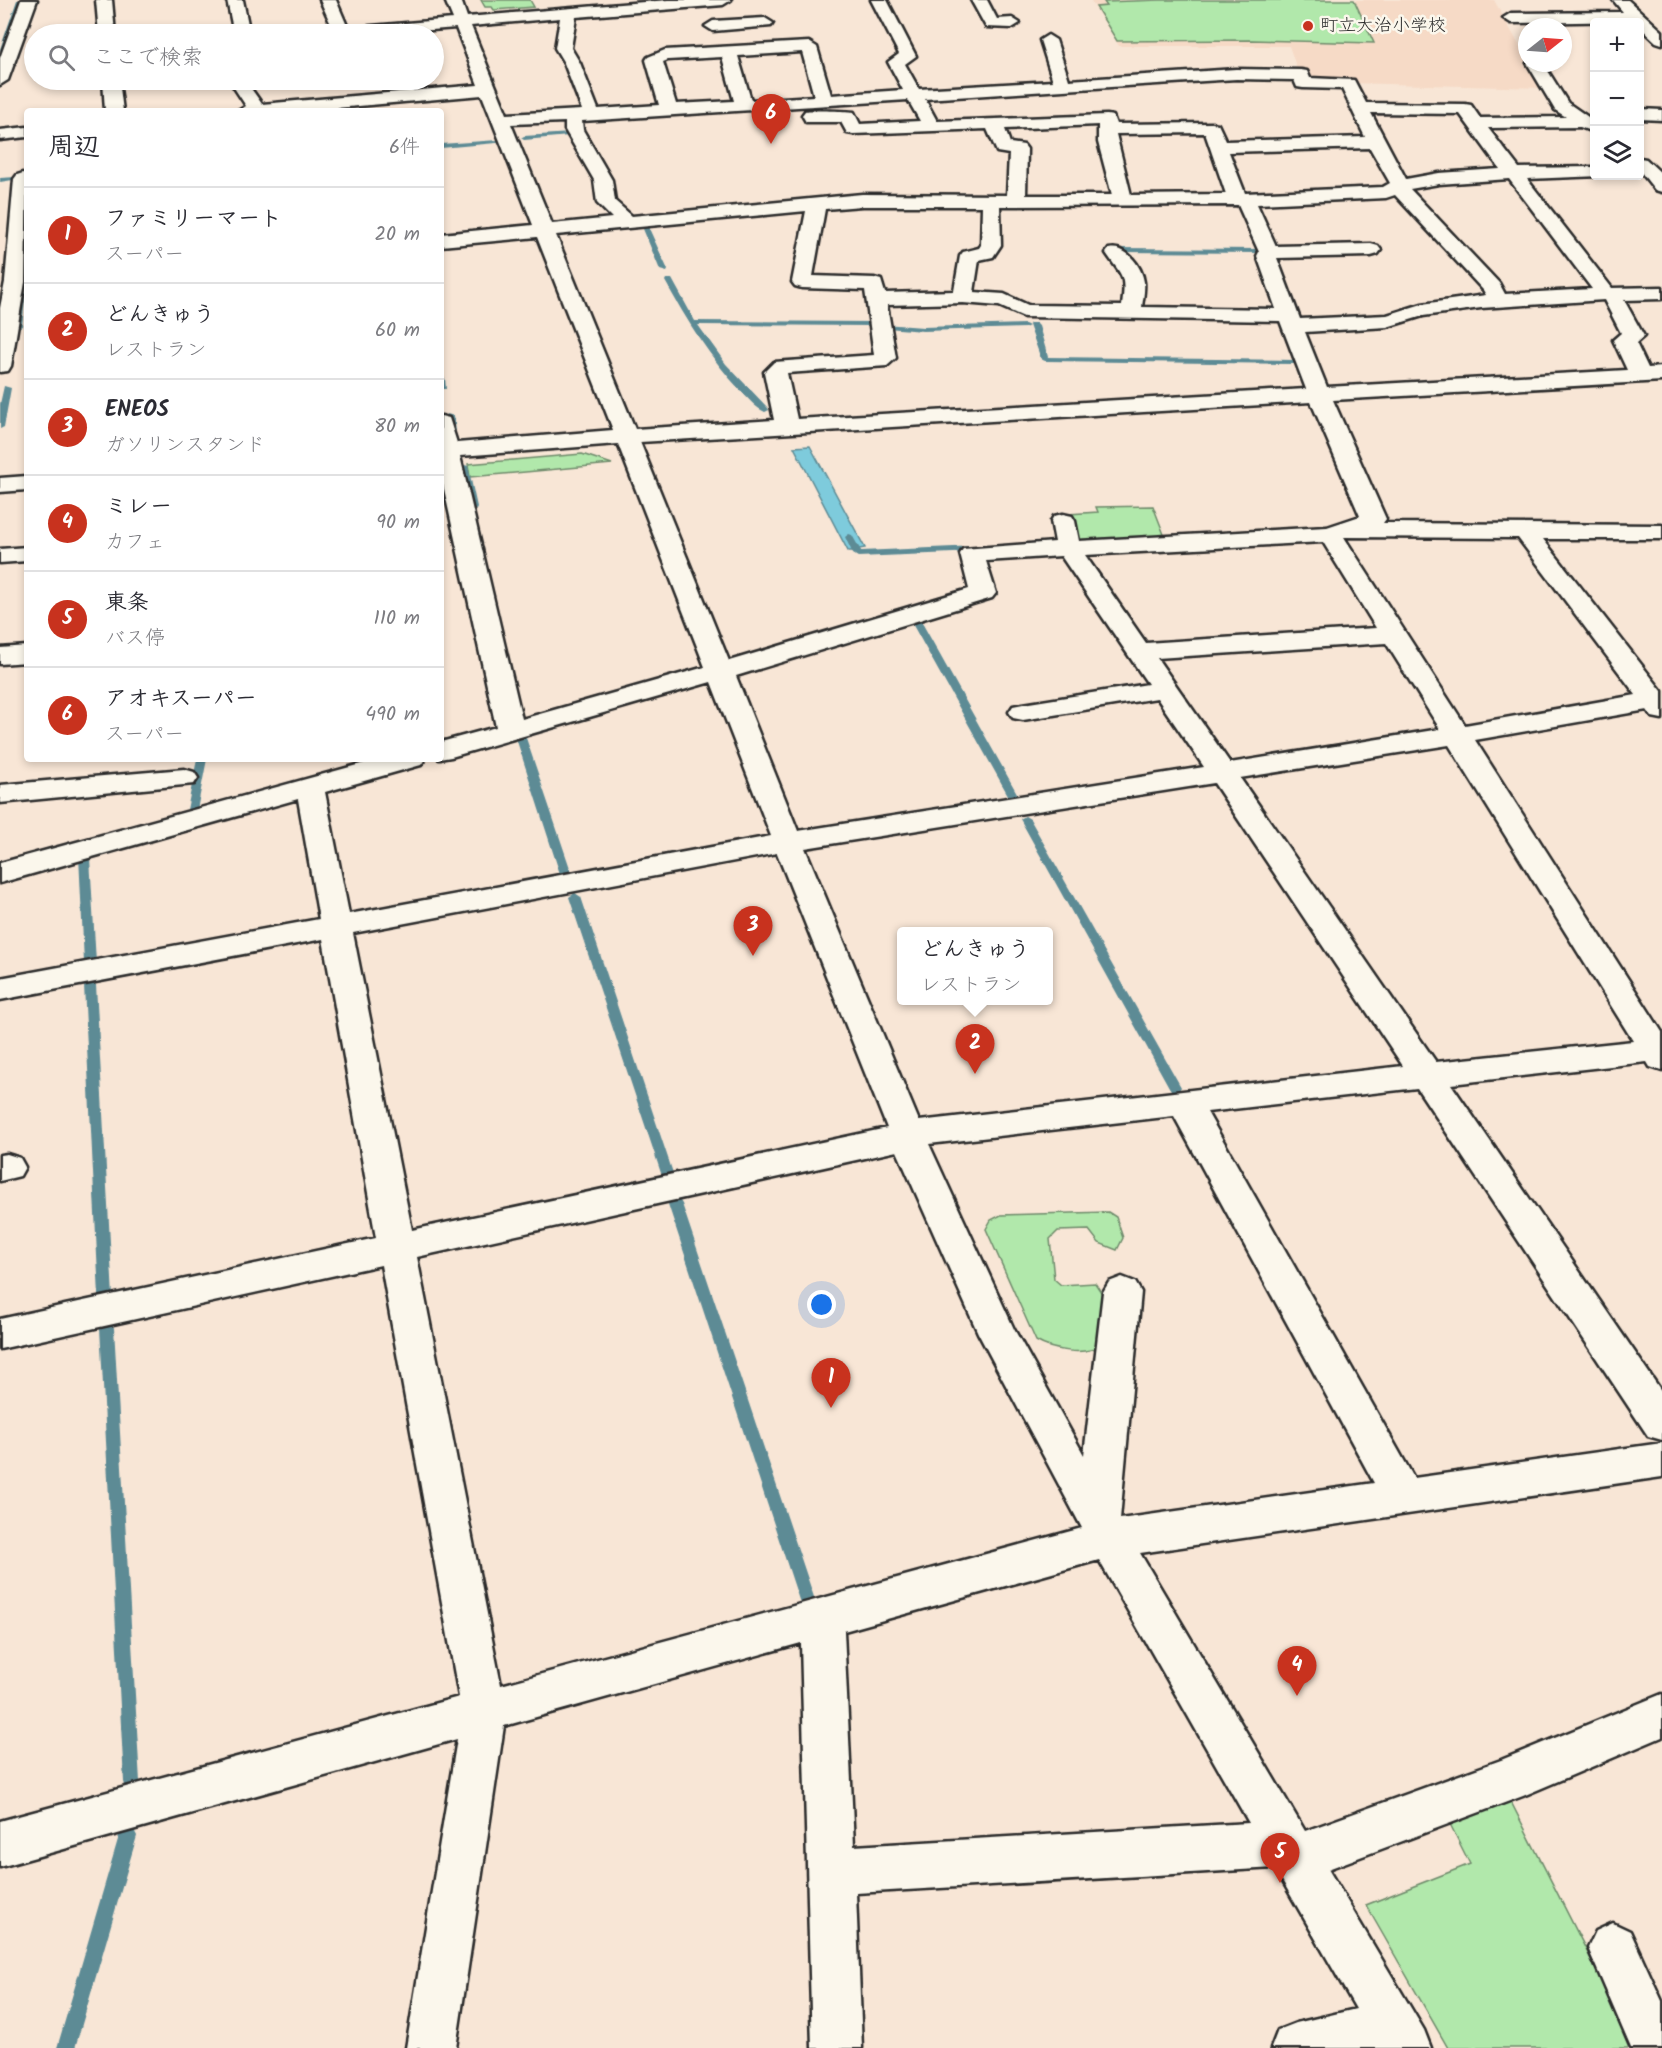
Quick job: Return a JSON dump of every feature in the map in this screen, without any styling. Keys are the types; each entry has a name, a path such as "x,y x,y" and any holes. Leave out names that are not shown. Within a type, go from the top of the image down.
{"street":[{"path":"3,67 29,0"},
{"path":"104,0 106,24"},
{"path":"235,0 241,24"},
{"path":"328,0 339,24"},
{"path":"404,24 459,15 723,0"},
{"path":"879,0 908,56 896,62 931,126"},
{"path":"979,0 992,24 1012,23"},
{"path":"1619,0 1662,39"},
{"path":"703,2 726,51 744,105"},
{"path":"560,9 563,48 572,63 592,115"},
{"path":"1518,31 1508,13 1662,15"},
{"path":"459,15 788,842 908,1136 997,1333 1103,1528 1399,2037 1296,2048"},
{"path":"713,26 765,23"},
{"path":"1048,39 1063,85"},
{"path":"669,110 654,60 665,55 809,47 817,100 812,118 848,116 853,129 1107,120 1107,142 1123,201"},
{"path":"3,67 24,62"},
{"path":"902,73 922,71"},
{"path":"1540,72 1561,106 1586,119"},
{"path":"1198,128 1206,85 1255,74"},
{"path":"319,108 495,104 573,116 1255,74 1301,75 1303,83 1348,84 1399,185 1472,268 1492,287 1500,302"},
{"path":"112,90 114,108"},
{"path":"242,90 252,108"},
{"path":"358,90 362,106"},
{"path":"1360,108 1465,109 1512,173 1562,231 1608,294 1633,336 1624,340 1651,374"},
{"path":"1644,114 1662,115"},
{"path":"573,116 574,130 603,180 606,203 626,221"},
{"path":"1474,123 1586,119"},
{"path":"994,124 1003,148 1018,149 1016,200"},
{"path":"1107,129 1212,128 1241,199 1269,252 1267,256 1290,320 1354,478 1374,519 1336,532"},
{"path":"0,135 24,132"},
{"path":"1219,147 1376,142"},
{"path":"1647,169 1662,186"},
{"path":"444,240 626,221 886,199 1123,201 1241,199 1386,192 1399,185 1423,179 1590,171"},
{"path":"0,366 4,326 14,283 23,179"},
{"path":"963,297 970,256 986,253 991,245 991,200"},
{"path":"787,427 775,372 782,367 879,361 885,358 874,284 802,282 817,204"},
{"path":"1269,252 1371,250"},
{"path":"1116,253 1133,269 1135,283 1131,313"},
{"path":"877,299 963,297 1004,300 1024,311 1387,321 1399,320 1419,310 1608,294 1662,293"},
{"path":"511,732 444,450 626,436 1651,374"},
{"path":"0,485 24,483"},
{"path":"1063,521 1068,548 1662,1424"},
{"path":"0,989 788,842 1221,771 1659,704 1525,531"},
{"path":"0,1334 935,1130 1660,1053 1394,635 1336,532"},
{"path":"444,750 721,671 743,667 983,593 972,554 1336,532 1662,532"},
{"path":"0,556 24,554"},
{"path":"1139,651 1394,635"},
{"path":"0,656 24,654"},
{"path":"1023,712 1165,689"},
{"path":"0,873 400,762"},
{"path":"0,794 185,768 174,823"},
{"path":"310,787 484,1712 431,2048"},
{"path":"1184,1102 1403,1497"},
{"path":"1103,1528 1122,1292"},
{"path":"0,1844 822,1619 1103,1528 1403,1497 1662,1460"},
{"path":"822,1619 837,2048"},
{"path":"830,1871 1291,1851 1507,1780 1662,1715"},
{"path":"1613,1948 1657,2048"}],"shaded area":[{"name":"町立大治小学校","path":"1494,0 1518,43 1518,72 1534,72 1543,88 1309,82 1298,72 1289,46 1119,46 1091,1"}],"green space":[{"path":"481,0 530,0 534,7 494,10 492,7 485,7"},
{"path":"1354,0 1374,43 1251,40 1117,41 1096,7 1107,6 1104,2"},
{"path":"582,454 612,464 470,477 468,464"},
{"path":"1153,506 1165,537 1057,542 1053,515 1098,512 1096,507"},
{"path":"1108,1212 1116,1217 1123,1238 1117,1250 1099,1243 1089,1230 1058,1231 1050,1239 1054,1279 1061,1285 1095,1283 1105,1298 1100,1345 1086,1351 1068,1351 1036,1341 986,1229 991,1220 1001,1215"},
{"path":"1509,1798 1636,2048 1448,2048 1366,1905 1470,1864 1448,1820"}],"water":[{"path":"810,446 865,548 859,549 860,551 848,551 794,447"}],"waterway":[{"path":"0,57 20,0"},
{"path":"524,138 569,134"},
{"path":"444,146 496,141"},
{"path":"0,180 16,179"},
{"path":"644,224 664,270"},
{"path":"1119,250 1262,251"},
{"path":"669,281 711,350 736,381 765,410"},
{"path":"18,326 24,292"},
{"path":"694,323 873,324"},
{"path":"1033,325 1045,359 1294,362"},
{"path":"887,326 923,329 1025,326"},
{"path":"0,427 7,388"},
{"path":"446,399 448,407"},
{"path":"450,416 453,429"},
{"path":"464,466 473,507"},
{"path":"849,537 858,554 977,549"},
{"path":"929,616 915,620 1013,795"},
{"path":"520,735 566,874"},
{"path":"191,815 201,762"},
{"path":"1025,819 1175,1087"},
{"path":"90,963 84,856 96,853"},
{"path":"575,897 668,1176"},
{"path":"90,985 106,1297"},
{"path":"675,1204 807,1600"},
{"path":"107,1328 132,1782"},
{"path":"66,2048 128,1836"}],"place":[{"name":"町立大治小学校","path":"1308,26"},
{"name":"アオキスーパー","path":"771,144"},
{"name":"ENEOS","path":"753,956"},
{"name":"どんきゅう","path":"975,1074"},
{"name":"ファミリーマート","path":"831,1408"},
{"name":"ミレー","path":"1297,1696"},
{"name":"東条","path":"1280,1883"}]}
